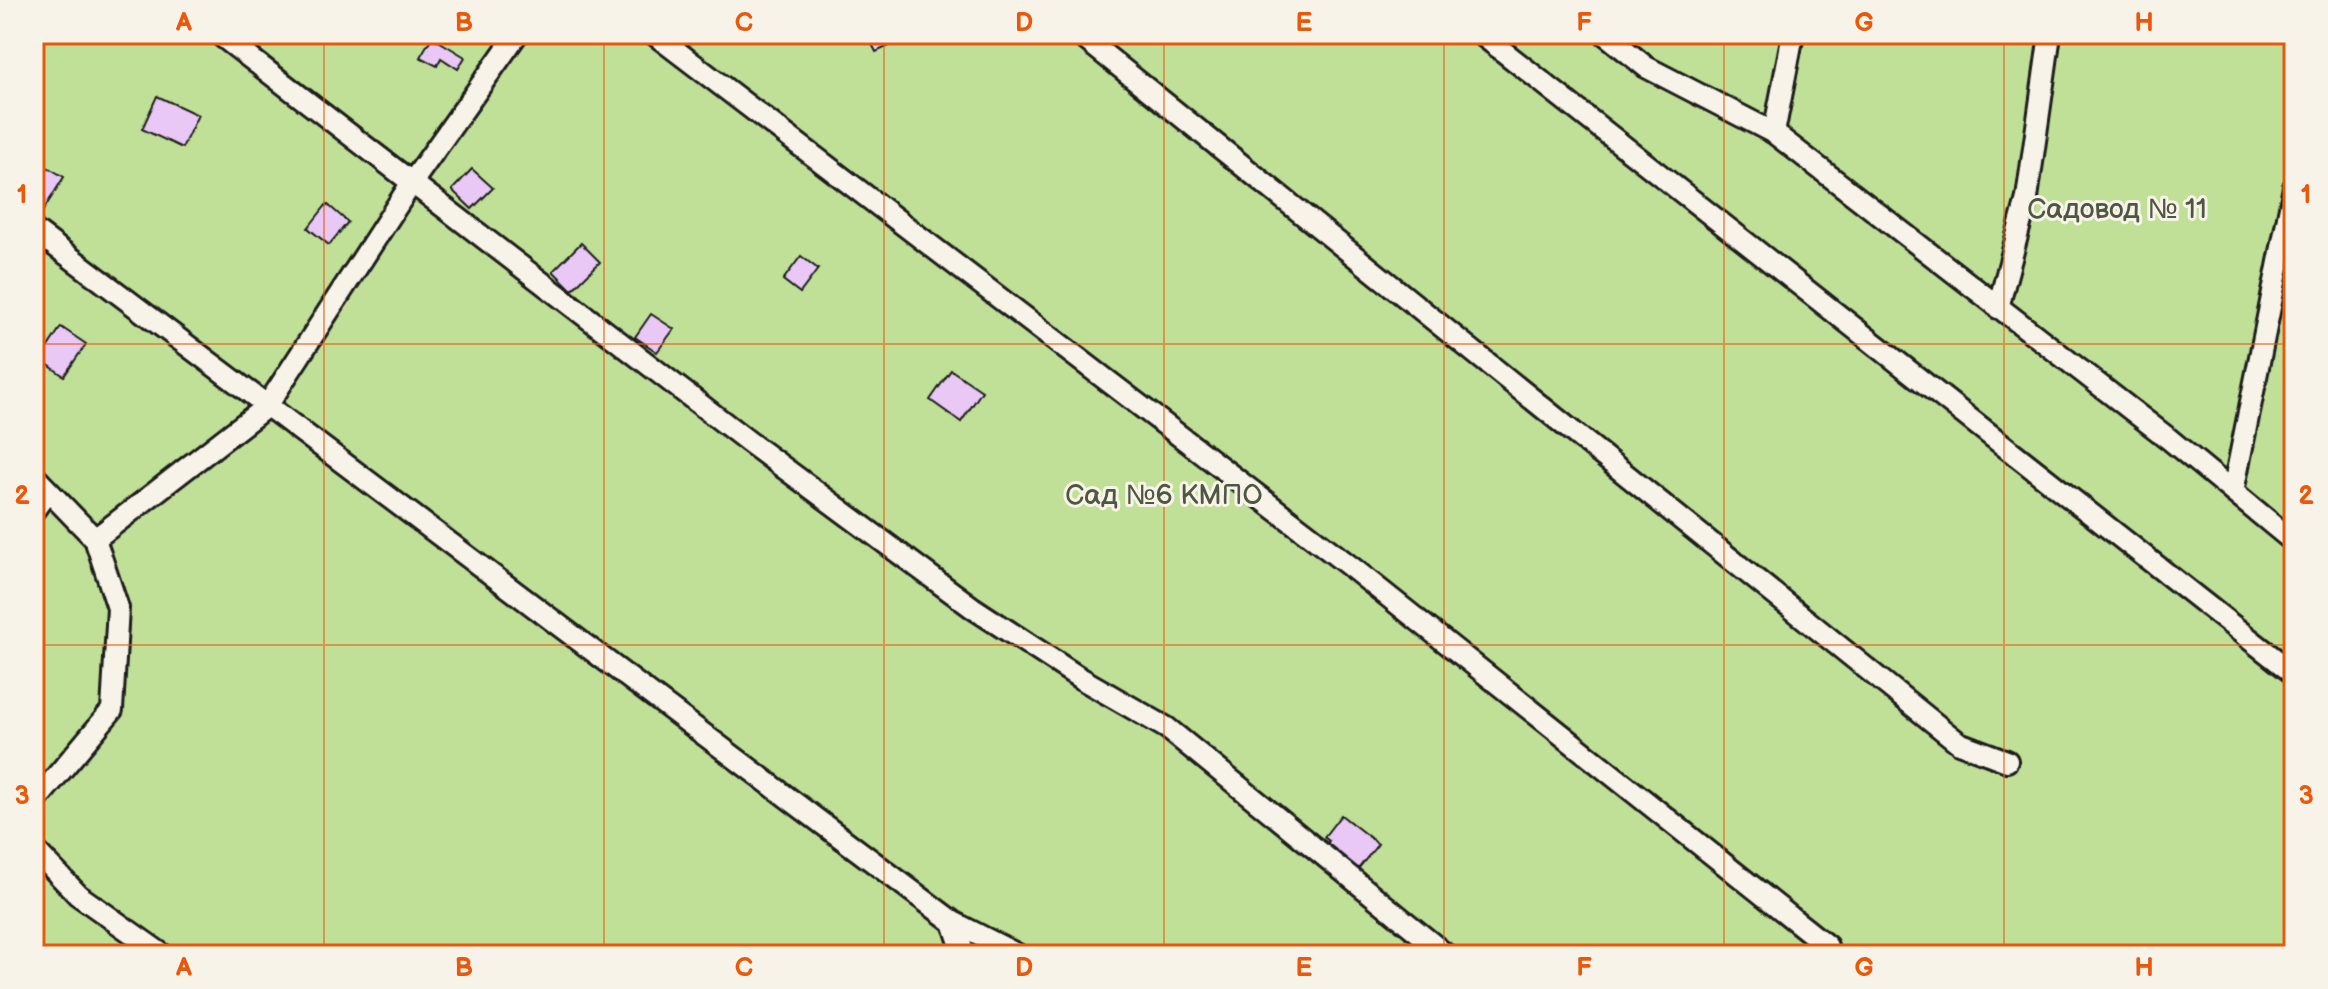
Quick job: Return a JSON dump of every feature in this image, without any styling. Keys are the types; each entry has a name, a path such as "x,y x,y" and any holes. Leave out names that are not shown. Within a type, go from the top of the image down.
{"lane":[{"path":"219,34 749,442 973,608 1080,678 1167,728 1446,955"},
{"path":"95,539 267,406 413,181 517,34"},
{"path":"654,34 1343,560 1827,946"},
{"path":"1079,34 1959,743 2007,761"},
{"path":"1481,34 2294,674"},
{"path":"1605,34 1646,67 1774,133 2294,542"},
{"path":"1774,133 1793,34"},
{"path":"1998,308 2027,198 2050,34"},
{"path":"2233,492 2294,187"},
{"path":"34,230 953,922 1018,955"},
{"path":"34,803 112,710 118,608 95,539 41,484"},
{"path":"34,510 41,484"},
{"path":"34,849 78,895 163,955"},
{"path":"953,922 964,955"}],"green space":[{"name":"Сад №6 КМПО","path":"34,34 2294,34 2294,955 34,955"}],"building":[{"path":"867,34 910,34 911,36 876,52"},
{"path":"432,37 465,57 458,69 441,58 437,66 420,57"},
{"path":"157,96 198,115 182,148 142,129"},
{"path":"34,159 64,177 39,217 34,214"},
{"path":"472,169 493,188 472,209 452,190"},
{"path":"327,204 348,222 329,245 308,228"},
{"path":"581,243 600,262 572,290 553,271"},
{"path":"801,256 818,269 800,293 783,280"},
{"path":"651,314 674,329 657,352 635,337"},
{"path":"61,327 86,344 64,376 40,359"},
{"path":"951,370 982,391 961,422 930,400"},
{"path":"1341,815 1378,844 1354,874 1323,848 1329,841 1324,837"}],"park label":[{"name":"Садовод № 11","path":"2117,208"}]}
